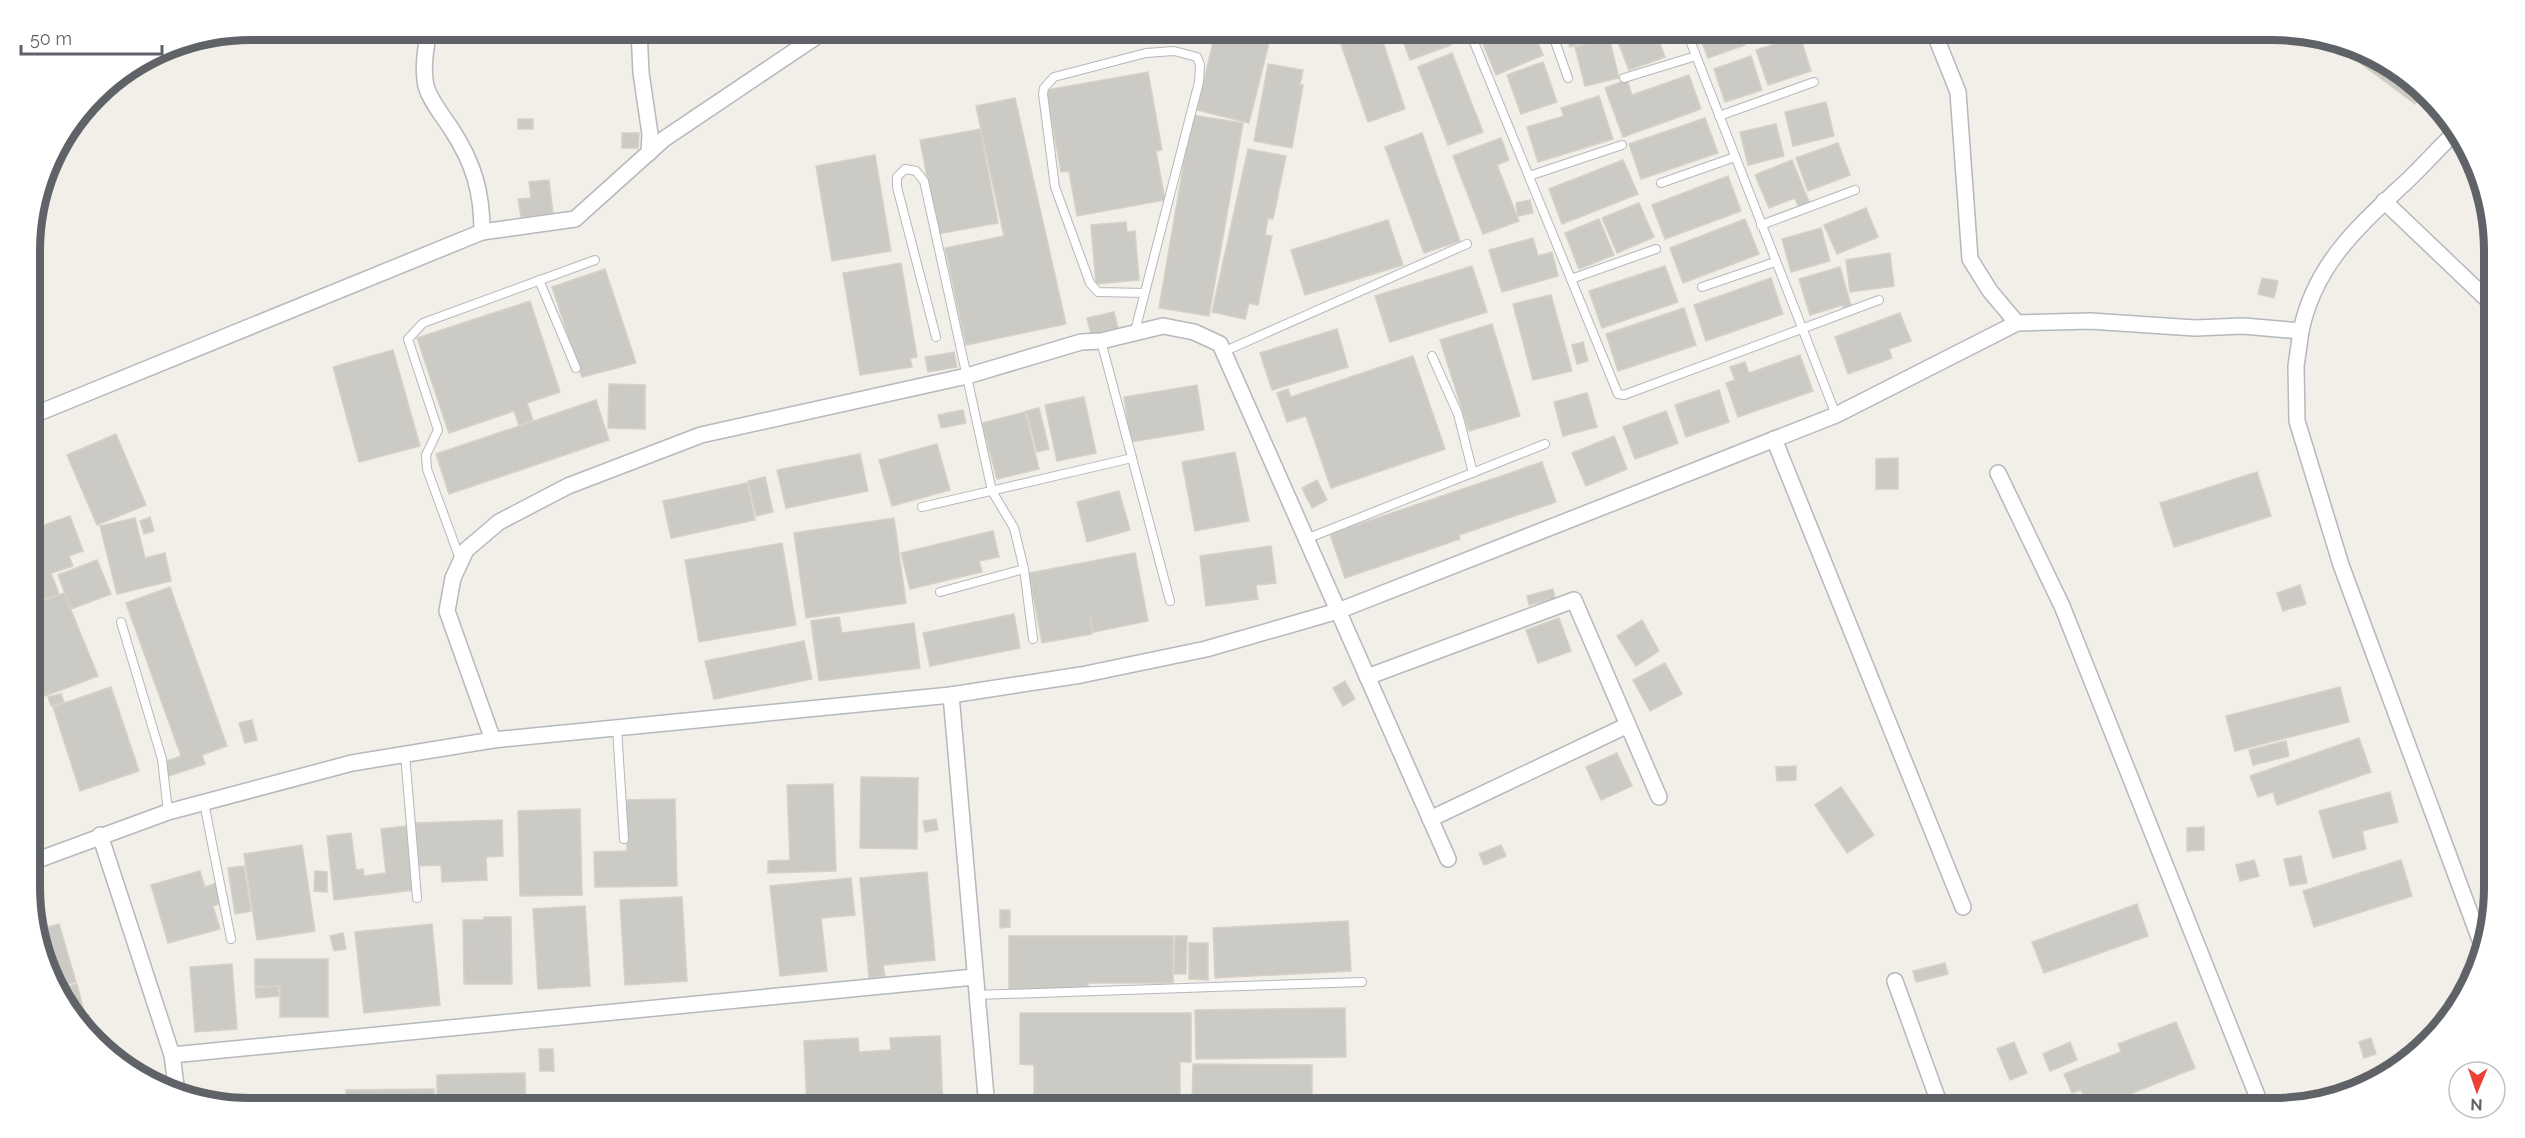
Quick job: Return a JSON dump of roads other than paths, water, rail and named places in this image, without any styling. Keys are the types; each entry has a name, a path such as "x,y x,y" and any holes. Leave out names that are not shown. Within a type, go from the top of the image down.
{"street":[{"path":"1937,40 1959,92 1970,259 1990,291 2017,323"},
{"path":"427,41 424,57 426,87 458,139 472,169 482,201 482,232"},
{"path":"640,41 641,73 650,134 649,153"},
{"path":"41,412 482,232 575,219 664,139 809,41"},
{"path":"2451,137 2361,223 2322,272 2306,306 2301,331 2296,366 2297,421 2341,565 2478,935"},
{"path":"2384,201 2484,296"},
{"path":"40,859 168,812 352,763 493,740 951,695 1081,675 1206,649 1338,611 1836,415 2017,323 2090,321 2195,328 2243,326 2301,331"},
{"path":"493,740 447,611 453,578 466,550 499,522 568,486 701,435 967,376 1081,342 1101,340 1163,326 1194,332 1220,344 1448,859"},
{"path":"1774,439 1963,907"},
{"path":"1998,473 2062,606 2258,1097"},
{"path":"1367,677 1574,600 1659,797"},
{"path":"951,695 975,995 986,1098"},
{"path":"1430,819 1628,725"},
{"path":"100,835 172,1055 176,1083"},
{"path":"172,1055 974,977"},
{"path":"1895,981 1937,1097"}],"lane":[{"path":"1473,40 1618,394 1624,394 1802,330 1879,300"},
{"path":"1555,40 1568,78"},
{"path":"1690,40 1836,415"},
{"path":"1135,331 1199,82 1200,65 1197,57 1174,51 1146,53 1062,74 1048,82 1043,94 1054,187 1090,284 1098,292 1145,292"},
{"path":"1624,78 1696,56"},
{"path":"1719,116 1814,82"},
{"path":"1529,176 1622,145"},
{"path":"1661,183 1735,157"},
{"path":"936,337 897,187 897,177 905,169 916,171 924,181 992,491 1014,528 1024,569 1033,639"},
{"path":"1761,225 1855,190"},
{"path":"1223,352 1467,244"},
{"path":"1571,279 1656,249"},
{"path":"461,562 427,470 426,455 438,430 408,339 423,323 595,260"},
{"path":"1702,287 1776,262"},
{"path":"539,280 576,368"},
{"path":"1101,340 1170,601"},
{"path":"1432,356 1458,414 1473,473"},
{"path":"1306,539 1545,444"},
{"path":"922,507 1132,458"},
{"path":"940,592 1024,569"},
{"path":"121,622 162,759 168,812"},
{"path":"617,728 624,839"},
{"path":"405,754 417,898"},
{"path":"204,803 231,939"},
{"path":"975,995 1362,982"}]}
